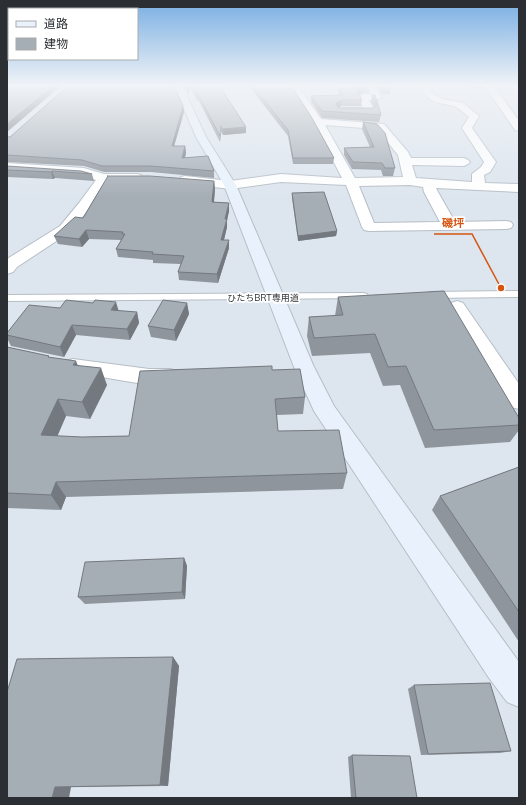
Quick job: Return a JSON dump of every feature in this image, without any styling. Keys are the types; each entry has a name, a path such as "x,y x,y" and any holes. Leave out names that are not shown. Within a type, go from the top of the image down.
{"street":[{"path":"195,123 201,137 230,185 308,374 325,411 519,690"},
{"path":"318,123 351,182 358,203 370,227 506,225"},
{"path":"327,123 380,126 404,154 410,181"},
{"path":"471,123 468,128 490,162 486,169 478,174 479,187"},
{"path":"406,161 464,162"},
{"path":"7,167 84,172 103,178 151,178"},
{"path":"8,266 65,229 84,206 103,178"},
{"path":"173,179 230,185 281,178 351,182 410,181 429,184 519,188"},
{"path":"429,184 431,192 450,226"},
{"path":"457,307 519,400"},
{"path":"52,364 149,376 189,376"},
{"path":"284,375 308,374"}],"lane":[{"path":"417,295 519,294"},
{"name":"ひたちBRT専用道","path":"7,298 370,296"}],"building":[{"path":"26,123 178,123 172,146 185,146 182,158 208,156 214,171 150,166 102,166 82,160 7,155 7,137 10,137"},
{"path":"213,123 243,123 246,127 222,129 221,126 220,136"},
{"path":"282,123 315,123 334,158 293,158 288,130"},
{"path":"363,123 377,124 385,133 395,168 385,168 382,163 353,162 344,148 374,147"},
{"path":"7,166 81,171 92,174 7,170"},
{"path":"108,176 150,176 214,181 212,202 229,203 225,219 227,219 221,240 229,240 217,274 178,272 184,256 152,254 153,252 116,249 125,234 122,234 123,232 86,230 79,239 54,236 75,217 83,218"},
{"path":"324,192 337,231 298,236 292,193"},
{"path":"444,291 519,418 519,425 434,430 406,366 388,367 375,334 314,338 309,317 343,315 338,297"},
{"path":"66,300 93,303 95,300 116,302 111,310 137,312 127,329 72,325 60,347 7,335 29,305 60,308"},
{"path":"163,300 187,303 174,330 148,326"},
{"path":"7,347 49,356 48,357 76,361 73,365 101,368 82,402 58,399 41,435 82,437 129,436 140,371 272,366 272,370 300,369 305,397 275,399 278,431 339,430 347,473 56,482 51,495 7,493"},
{"path":"519,467 519,612 440,496"},
{"path":"184,558 182,592 78,597 85,562"},
{"path":"173,657 160,785 55,787 52,798 7,798 7,692 17,659"},
{"path":"490,683 511,751 428,754 414,685"},
{"path":"352,755 410,756 417,798 356,798"}],"place":[{"name":"磯坪","path":"501,288"}]}
